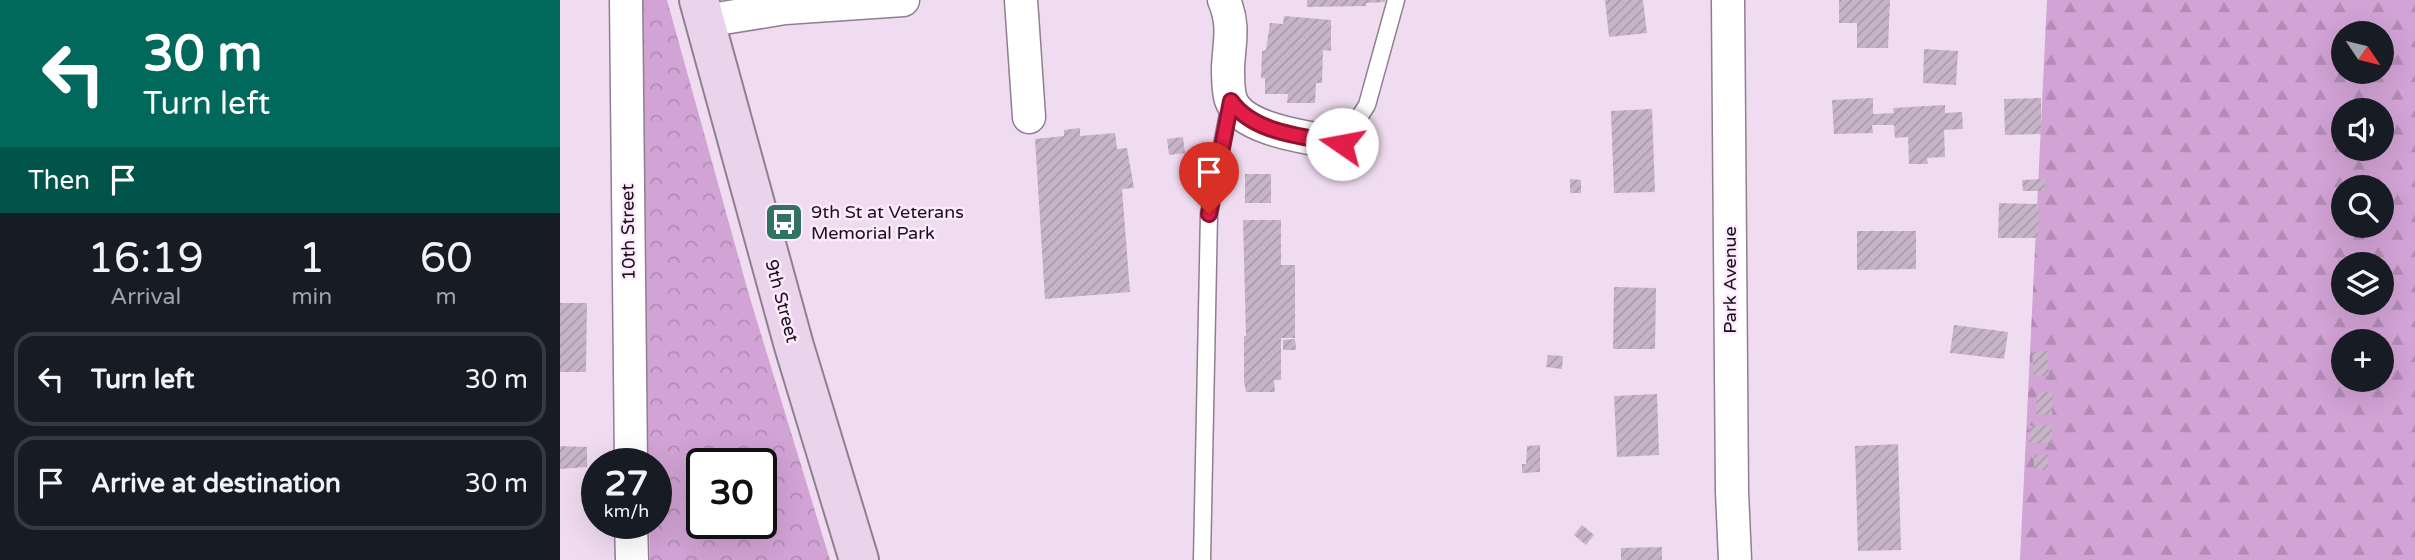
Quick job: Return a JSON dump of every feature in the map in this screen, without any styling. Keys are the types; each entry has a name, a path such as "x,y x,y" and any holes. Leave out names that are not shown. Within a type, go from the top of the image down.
{"main road":[{"name":"9th Street","path":"702,11 794,346 859,560"}],"street":[{"name":"10th Street","path":"626,0 631,448"},
{"path":"702,11 890,0"},
{"path":"1021,0 1029,117"},
{"path":"1224,0 1232,19 1228,72 1231,101 1241,116 1267,128 1342,144"},
{"name":"Park Avenue","path":"1728,0 1735,560"},
{"path":"631,539 632,560"}],"lane":[{"path":"1342,144 1367,106 1396,0"},
{"path":"1202,560 1209,214 1231,101"}],"green space":[{"path":"638,0 667,0 749,295 830,560 650,560 649,539 672,539 672,448 648,448"},
{"path":"2047,0 2415,0 2415,560 2020,560"}],"building":[{"path":"1307,0 1385,2 1366,3 1366,6 1307,7"},
{"path":"1605,0 1643,0 1647,33 1609,37"},
{"path":"1839,0 1890,0 1888,48 1857,48 1857,23 1839,23"},
{"path":"1284,16 1331,20 1331,51 1323,50 1322,83 1316,83 1315,103 1287,103 1288,94 1265,94 1265,78 1261,78 1262,51 1266,50 1270,23 1283,24"},
{"path":"1924,49 1958,51 1956,85 1923,83"},
{"path":"1873,98 1873,114 1894,113 1893,108 1945,105 1945,113 1962,112 1963,129 1944,130 1945,157 1927,158 1928,164 1909,164 1908,137 1895,138 1894,125 1872,125 1873,133 1834,134 1832,100"},
{"path":"2041,98 2041,134 2005,135 2004,99"},
{"path":"1652,109 1655,192 1614,193 1611,111"},
{"path":"1080,128 1080,136 1115,133 1117,149 1127,148 1134,188 1122,189 1130,292 1045,299 1035,139 1064,136 1064,130"},
{"path":"1183,137 1185,153 1169,155 1167,139"},
{"path":"1245,174 1271,174 1271,203 1245,203"},
{"path":"1570,179 1581,180 1581,193 1570,193"},
{"path":"2045,179 2045,191 2023,191 2022,180"},
{"path":"1999,203 2039,204 2038,238 1998,238"},
{"path":"1243,220 1281,220 1281,265 1295,265 1295,338 1281,338 1281,380 1274,380 1275,392 1246,392"},
{"path":"1857,231 1916,231 1916,269 1857,270"},
{"path":"1614,287 1656,288 1655,349 1613,349"},
{"path":"560,303 587,303 586,372 560,372"},
{"path":"1954,325 2008,332 2004,359 1950,353"},
{"path":"1295,339 1296,350 1283,350 1283,340"},
{"path":"2047,351 2049,375 2034,377 2032,352"},
{"path":"1548,355 1563,356 1562,369 1546,367"},
{"path":"2037,392 2053,392 2052,415 2036,414"},
{"path":"1657,394 1659,455 1617,457 1614,396"},
{"path":"2052,425 2052,443 2029,443 2029,426"},
{"path":"1898,444 1901,550 1858,551 1855,446"},
{"path":"1540,445 1540,472 1522,473 1522,464 1526,464 1527,446"},
{"path":"560,446 587,447 581,448 581,467 560,469"},
{"path":"2034,455 2048,455 2048,470 2034,469"},
{"path":"1582,525 1594,535 1586,545 1574,535"},
{"path":"1662,547 1662,560 1621,560 1621,548"}],"place":[{"name":"9th St at Veterans Memorial Park","path":"784,222"}],"route":[{"path":"1209,214 1231,101 1241,116 1267,128 1342,144"}]}
